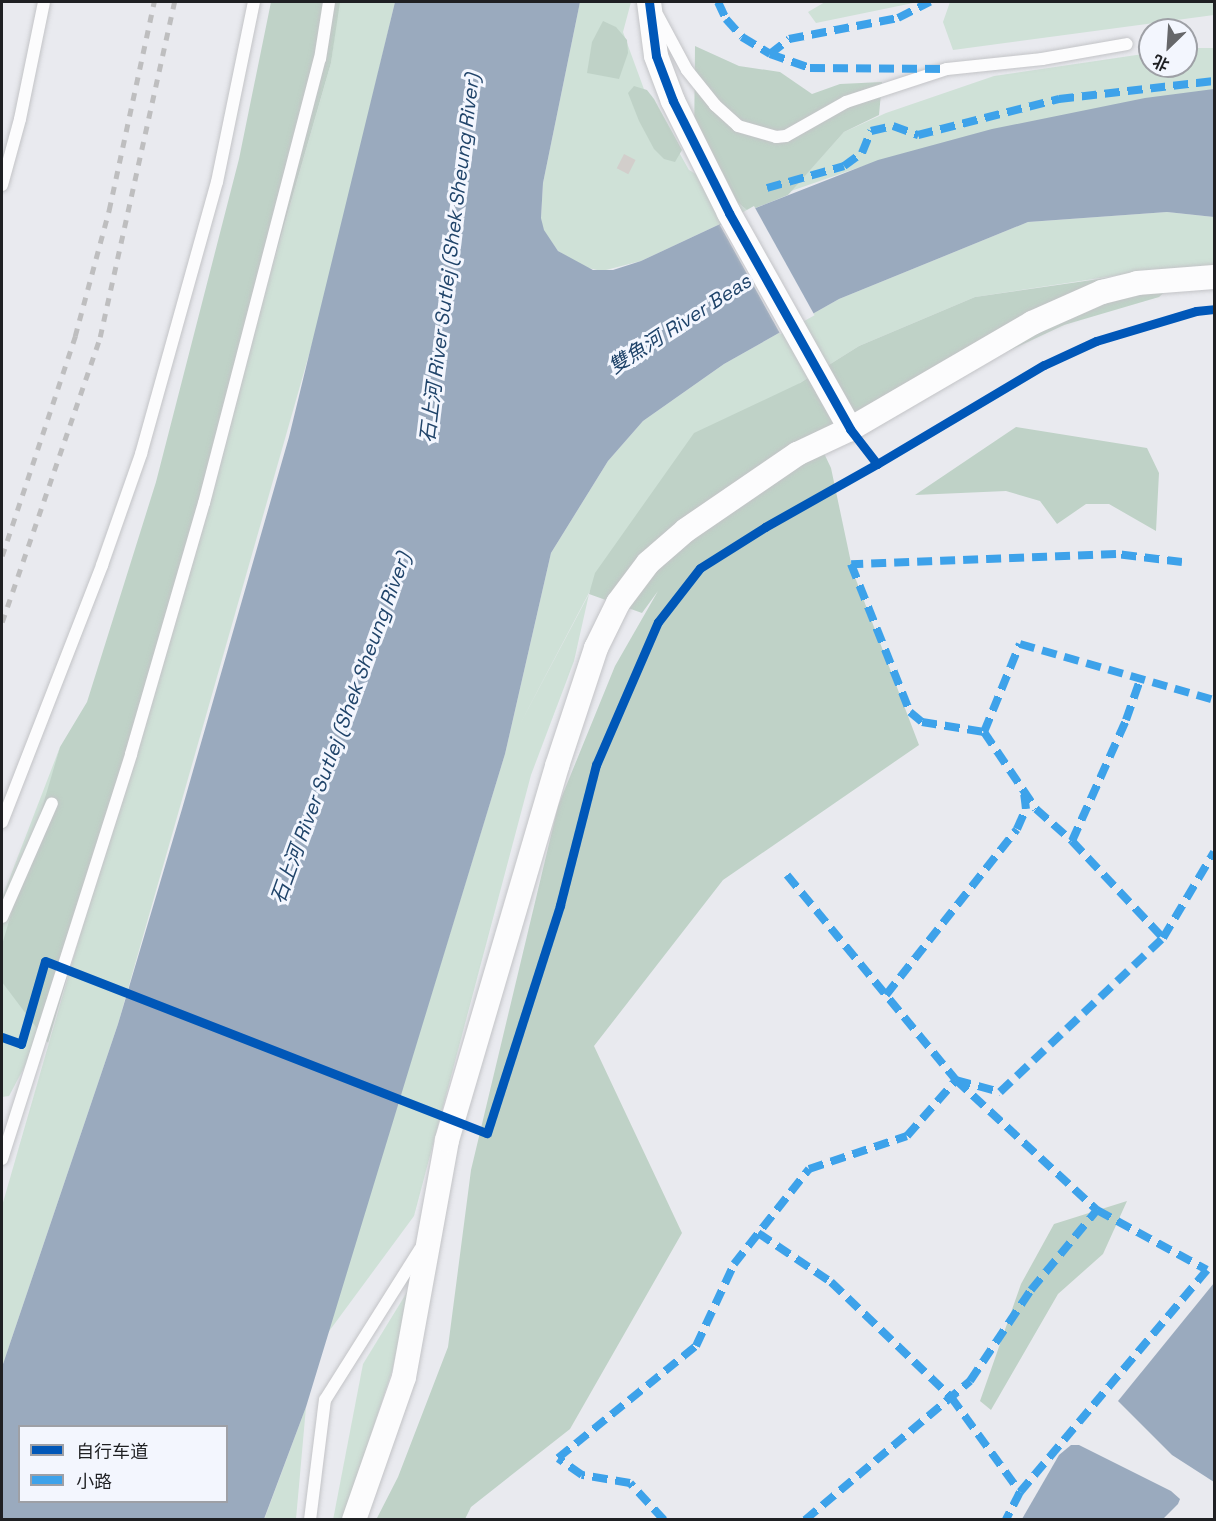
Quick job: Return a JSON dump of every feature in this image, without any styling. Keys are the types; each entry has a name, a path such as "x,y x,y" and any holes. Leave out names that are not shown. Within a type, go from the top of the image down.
{"street":[{"path":"650,2 656,56 673,101 729,213 837,402 850,429"},
{"path":"354,1520 404,1377 447,1140 557,766 596,648 618,603 648,563 686,530 797,454 850,429 1032,323 1102,292 1137,282 1215,277"}],"lane":[{"path":"2,185 20,118 44,2"},
{"path":"2,822 102,565 141,454 217,182 254,2"},
{"path":"2,1159 4,1138 131,754 201,514 320,59 329,2"},
{"path":"650,2 671,43 715,105 738,126 776,137 786,136 846,102 947,69 1042,59 1127,44"},
{"path":"2,917 52,803"},
{"path":"310,1520 325,1400 430,1235"}],"green space":[{"path":"271,2 340,2 331,63 48,1043 2,982 2,945 60,747 87,702 156,482 239,159"},
{"path":"339,2 395,2 322,309 118,1024 2,1367 2,1206 331,63"},
{"path":"580,2 631,2 623,32 645,92 689,170 723,190 748,211 641,261 602,271 583,267 558,251 543,230 541,218 543,183"},
{"path":"825,2 918,2 816,23 808,12"},
{"path":"950,2 1214,2 1214,15 1192,18 1138,18 1138,25 953,50 943,22"},
{"path":"603,21 616,27 627,40 628,53 619,79 587,73 592,42"},
{"path":"695,46 739,66 780,72 812,94 840,84 882,82 879,115 844,132 788,195 748,211 723,190 694,148"},
{"path":"1198,48 1214,48 1214,90 869,164 791,191 844,132 886,113 994,76 1138,55 1138,78 1198,78"},
{"path":"634,86 647,90 654,99 682,150 675,162 664,159 654,149 639,121 628,93"},
{"path":"1167,212 1214,217 1214,270 1160,269 975,297 859,346 800,383 591,589 519,726 589,594 574,661 531,775 414,1216 327,1334 505,754 551,553 608,461 643,421 724,364 839,299 1028,222"},
{"path":"1168,269 1171,286 1159,297 1064,325 864,419 821,447 831,468 853,572 919,745 723,880 594,1046 682,1233 570,1429 471,1507 465,1519 376,1520 398,1477 448,1347 471,1170 558,806 615,666 658,591 642,613 589,594 595,573 694,433 800,383 859,346 975,297"},
{"path":"1016,427 1147,448 1159,473 1156,531 1109,504 1086,504 1057,524 1040,501 1006,491 915,495"},
{"path":"60,747 4,968 42,1034 9,1096 2,1097 2,898"},
{"path":"1127,1201 1103,1254 1058,1294 991,1410 980,1401 1021,1284 1054,1224"},
{"path":"412,1284 392,1371 343,1519 333,1520 363,1364"},
{"path":"306,1407 296,1519 264,1520 268,1509"}],"water":[{"path":"395,2 580,2 543,183 541,218 544,230 558,251 593,270 613,270 641,261 748,211 878,160 992,129 1145,98 1214,89 1214,217 1167,212 1028,222 839,299 724,364 643,421 608,461 551,553 505,754 306,1407 264,1519 2,1520 2,1367 118,1024 289,437"},
{"path":"1214,1283 1214,1482 1172,1455 1118,1401"},
{"path":"1071,1445 1079,1445 1171,1491 1180,1499 1178,1504 1163,1519 1022,1519 1059,1455"}],"pier":[{"path":"754,206 815,315 780,334 720,225"}],"building":[{"path":"624,154 636,160 628,174 617,168"}],"railway":[{"path":"2,556 75,336 109,210 154,2"},
{"path":"2,622 100,337 174,2"}],"marked path":[{"path":"718,2 726,19 742,37 770,54 810,68 947,69"},
{"path":"770,54 789,39 898,18 930,2"},
{"path":"767,188 844,166 862,153 871,131 893,126 918,135 1059,99 1214,81"},
{"path":"1182,562 1116,554 851,564 910,712 922,722 984,732 1036,809 1072,841 1163,938 1214,852"},
{"path":"984,732 1020,644 1214,700"},
{"path":"1072,841 1126,720 1140,680"},
{"path":"886,995 1017,829 1026,809 1024,793"},
{"path":"787,875 956,1080 1097,1210 1207,1270 1020,1492 1006,1520"},
{"path":"664,1520 630,1483 582,1475 558,1458 696,1346 734,1264 809,1169 907,1136 956,1080 1000,1092 1163,938"},
{"path":"805,1520 970,1381 1031,1290 1097,1210"},
{"path":"758,1233 831,1282 951,1397 1020,1492"}],"cycle path":[{"path":"649,2 656,56 673,101 729,213 850,429 877,464 1044,365 1096,341 1196,311 1214,309"},
{"path":"2,1037 21,1044 45,961 487,1133 560,905 596,765 658,622 700,568 765,527 877,464"}],"water label":[{"name":"石上河 River Sutlej (Shek Sheung River)","path":"450,258"},
{"name":"雙魚河 River Beas","path":"680,324"},
{"name":"石上河 River Sutlej (Shek Sheung River)","path":"341,728"}]}
